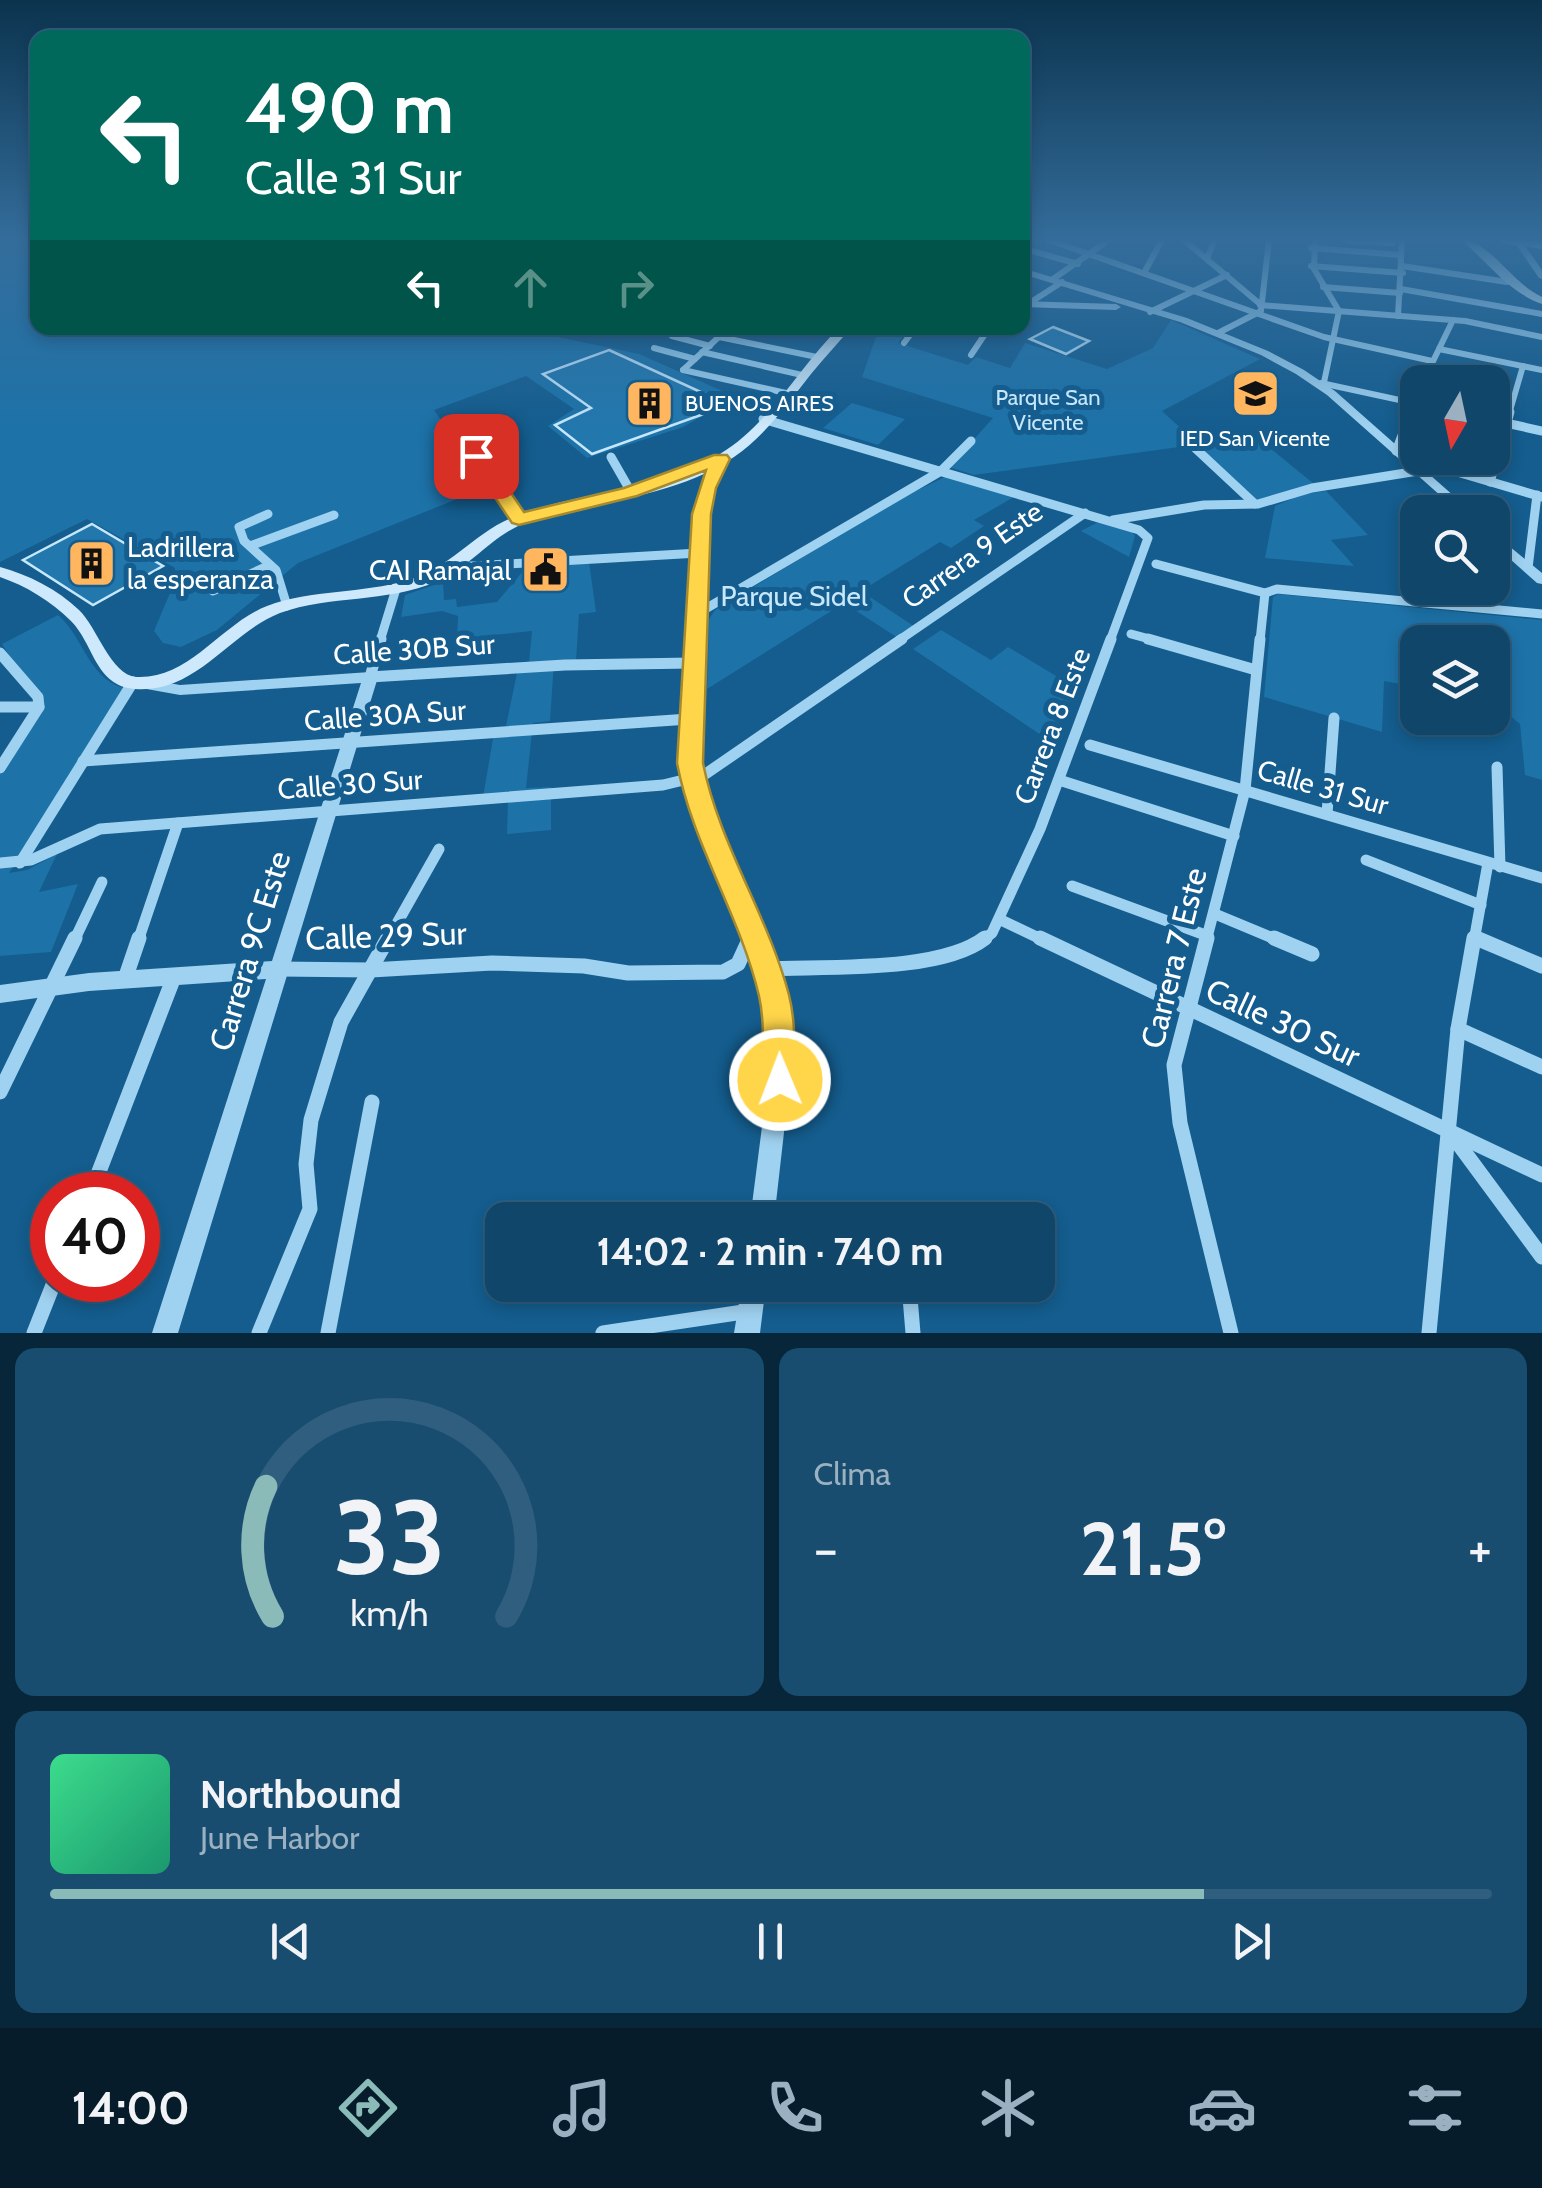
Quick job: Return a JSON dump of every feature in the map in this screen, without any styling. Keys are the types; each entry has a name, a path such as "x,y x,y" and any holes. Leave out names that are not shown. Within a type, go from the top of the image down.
{"main road":[{"path":"0,572 66,607 90,632 109,672 137,683 185,671 244,624 286,606 433,578 519,519 630,492 721,459 741,445 838,335"}],"street":[{"path":"1121,302 1218,333 1320,384 1399,454 1540,496 1528,568"},
{"path":"1030,304 1115,306 1150,312 1170,302"},
{"path":"1236,302 1332,340 1432,361"},
{"path":"1253,302 1260,309"},
{"path":"1260,309 1261,302"},
{"path":"1320,384 1339,311 1334,302"},
{"path":"1398,316 1400,302"},
{"path":"1465,302 1472,322"},
{"path":"1476,302 1542,314"},
{"path":"1218,333 1260,309 1453,320 1542,337"},
{"path":"1430,365 1453,320"},
{"path":"721,335 683,370 786,393"},
{"path":"904,343 910,335"},
{"path":"971,354 984,335"},
{"path":"672,336 710,346"},
{"path":"719,337 817,357"},
{"path":"654,348 695,359"},
{"path":"1439,349 1542,370"},
{"path":"702,352 802,375"},
{"path":"1510,413 1524,366"},
{"path":"1320,384 1400,397"},
{"path":"763,419 1112,521 1204,505 1255,504 1312,488 1400,474"},
{"path":"1510,424 1542,431"},
{"path":"462,435 519,519"},
{"path":"694,615 941,471 972,440"},
{"path":"1195,448 1255,504"},
{"path":"611,457 630,492"},
{"path":"721,459 706,494 699,553 689,719 692,778 766,969 776,1005 780,1080 764,1202"},
{"path":"1423,475 1446,495"},
{"path":"1490,482 1492,475"},
{"name":"Carrera 9 Este","path":"692,778 730,758 1086,513"},
{"path":"268,514 238,527 250,546 276,570 286,606"},
{"path":"250,546 334,515"},
{"name":"Carrera 8 Este","path":"766,969 928,962 964,952 992,934 1059,780 1148,544 1143,532 1112,521"},
{"path":"1510,552 1542,580"},
{"path":"454,567 699,553"},
{"path":"1156,564 1265,593 1277,589 1542,614"},
{"path":"213,591 270,565"},
{"name":"Carrera 9C Este","path":"165,1333 396,588"},
{"name":"Carrera 7 Este","path":"1231,1333 1177,1104 1175,1051 1215,914 1244,790 1265,593"},
{"path":"1131,634 1256,670"},
{"path":"0,654 38,697 39,707 0,768"},
{"name":"Calle 30B Sur","path":"137,683 180,690 547,666 692,663"},
{"path":"0,862 20,863 137,683"},
{"path":"0,707 39,707"},
{"path":"1327,814 1334,718"},
{"name":"Calle 30A Sur","path":"84,761 689,719"},
{"name":"Calle 31 Sur","path":"1090,745 1542,878"},
{"path":"1429,1333 1458,1029 1481,905 1494,865 1497,767"},
{"name":"Calle 30 Sur","path":"20,863 42,858 91,830 664,785 692,778"},
{"path":"1059,780 1234,836"},
{"path":"125,979 178,823"},
{"path":"259,1333 310,1209 306,1164 311,1120 340,1022 439,849"},
{"path":"1366,860 1481,905"},
{"path":"0,1092 102,882"},
{"path":"1072,886 1208,936"},
{"path":"1215,914 1312,954"},
{"name":"Calle 30 Sur","path":"1001,920 1542,1175"},
{"name":"Calle 29 Sur","path":"0,994 125,979 279,969 371,970 492,963 584,966 628,973 723,972 738,964 752,932"},
{"path":"1476,938 1542,966"},
{"path":"99,1172 174,976"},
{"path":"1458,1029 1542,1068"},
{"path":"328,1333 372,1102"},
{"path":"1448,1130 1542,1257"},
{"path":"34,1333 47,1302"},
{"path":"911,1302 913,1333"},
{"path":"603,1333 751,1310"}],"green space":[{"path":"0,302 30,302 30,335 548,335 639,354 736,397 683,427 587,458 548,426 574,409 526,376 434,410 487,487 298,563 217,630 181,647 163,643 154,631 170,593 175,568 87,519 0,562"},
{"name":"Parque San Vicente","path":"1171,320 1260,359 1162,411 1199,445 1253,434 1314,484 1256,501 1194,445 974,475 949,467 993,418 862,377 877,335 904,335 898,343 968,365 976,357 1010,368 1025,343 1107,369 1153,348"},
{"path":"852,403 905,419 878,445 823,428"},
{"name":"Parque Sidel","path":"947,476 1014,497 974,520 984,526 951,548 940,542 861,591 915,627 898,638 844,603 707,689 709,619 715,610 901,498"},
{"path":"1326,491 1368,535 1331,540 1354,566 1265,558 1275,506 1303,494"},
{"path":"1100,521 1132,532 1135,536 1129,557 1081,531"},
{"path":"589,562 596,612 579,614 576,661 554,662 550,721 533,723 526,788 551,787 551,830 507,834 508,801 482,803 494,733 505,731 517,673 528,672 532,631 457,639 458,616 442,611 401,617 405,595 443,582 444,600 456,599 457,607 497,602 529,564"},
{"path":"1278,594 1542,620 1542,780 1525,775 1520,724 1510,716 1510,625 1400,625 1400,684 1384,681 1382,732 1264,697 1273,597"},
{"path":"58,615 102,675 123,688 9,873 27,870 57,854 39,892 78,884 51,952 0,956 0,765 43,704 41,692 19,672 2,644"},
{"path":"941,630 991,660 1008,647 1076,688 1050,741 913,649"}],"building":[{"path":"1053,327 1089,341 1066,354 1030,339"},
{"name":"BUENOS AIRES","path":"609,350 716,399 712,411 592,454 555,425 591,408 543,374"},
{"name":"Ladrillera la esperanza","path":"92,524 163,566 93,605 23,560"}],"place":[{"name":"IED San Vicente","path":"1255,394"},
{"name":"BUENOS AIRES","path":"650,403"},
{"name":"Ladrillera la esperanza","path":"92,563"},
{"name":"CAI Ramajal","path":"546,570"}],"route":[{"path":"476,456 519,519 630,492 721,459 707,488 702,514 690,691 690,763 697,800 766,969 780,1038 780,1080"}]}
